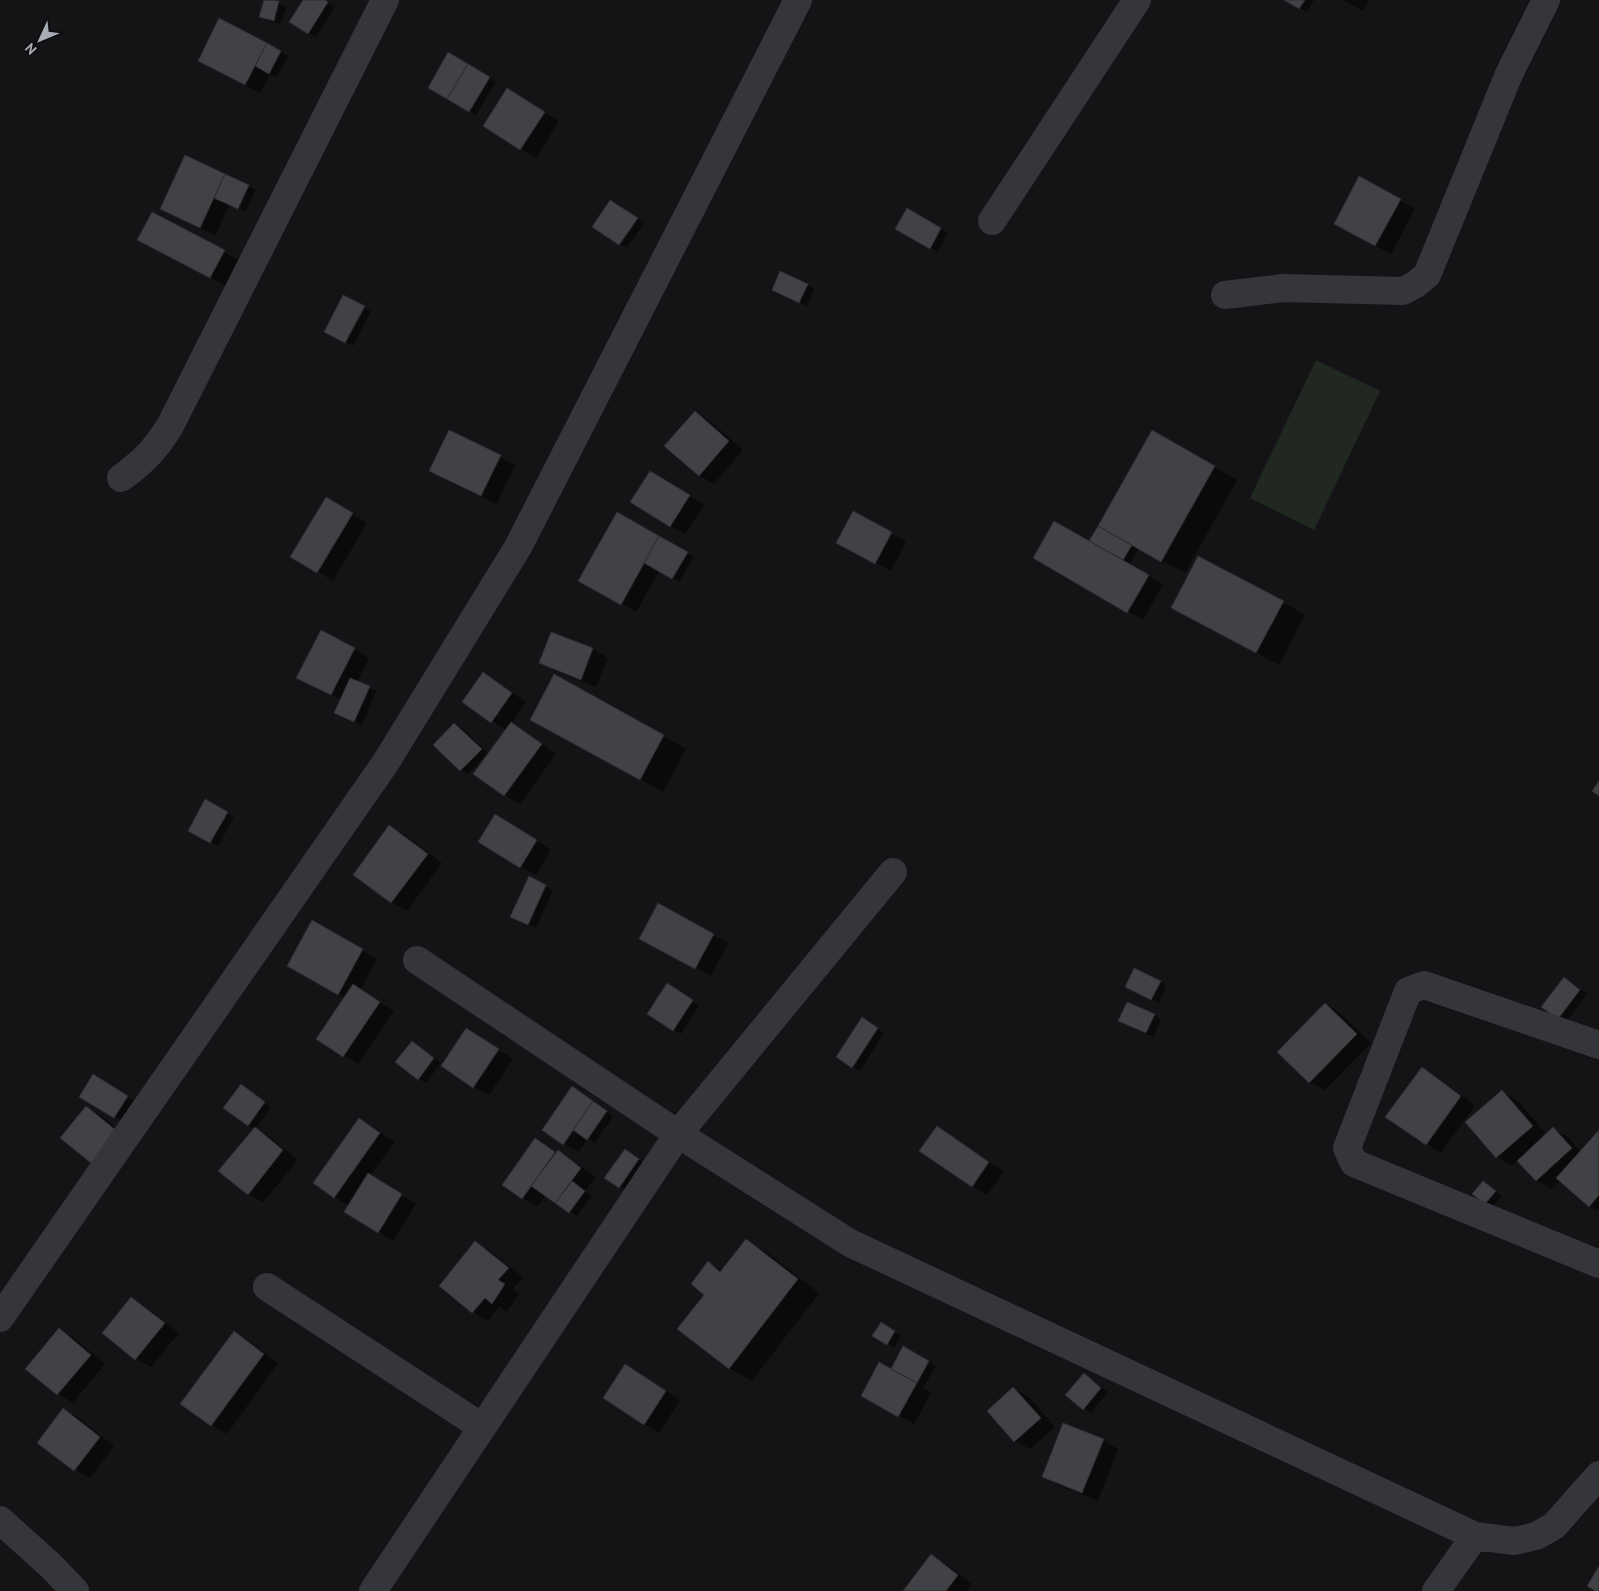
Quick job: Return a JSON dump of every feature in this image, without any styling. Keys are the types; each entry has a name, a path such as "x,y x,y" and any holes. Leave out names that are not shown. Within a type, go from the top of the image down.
{"street":[{"path":"121,478 140,464 158,446 170,426 385,0"},
{"path":"0,1318 386,762 518,548 798,0"},
{"path":"992,222 1137,0"},
{"path":"1225,295 1282,288 1403,290 1416,284 1427,275 1509,74 1546,0"},
{"path":"374,1591 678,1134 893,872"},
{"path":"417,960 678,1134 850,1243 1475,1536 1515,1541 1536,1536 1554,1526 1599,1475"},
{"path":"1599,1045 1424,985 1408,991 1347,1148 1354,1163 1599,1264"},
{"path":"267,1287 482,1427"},
{"path":"0,1520 75,1591"},
{"path":"1436,1591 1475,1536"}],"shaded area":[{"path":"1316,360 1380,391 1314,530 1250,498"}],"building":[{"path":"264,0 279,1 274,21 259,17"},
{"path":"303,0 325,0 328,2 308,34 289,22"},
{"path":"1284,0 1305,0 1299,9"},
{"path":"219,18 267,43 245,85 198,61"},
{"path":"267,43 281,51 269,74 255,66"},
{"path":"448,52 468,64 447,99 428,88"},
{"path":"468,64 490,77 469,112 447,99"},
{"path":"507,88 545,112 520,150 483,126"},
{"path":"185,155 225,174 200,228 160,209"},
{"path":"225,174 249,185 238,209 214,198"},
{"path":"1359,176 1401,199 1375,246 1334,224"},
{"path":"610,200 638,218 619,245 592,227"},
{"path":"907,208 941,228 930,249 895,229"},
{"path":"152,212 225,250 210,278 137,240"},
{"path":"780,271 808,284 799,303 772,290"},
{"path":"343,295 365,306 345,343 324,332"},
{"path":"695,411 729,441 699,476 664,446"},
{"path":"449,430 501,455 481,496 429,471"},
{"path":"1152,430 1215,466 1161,562 1098,526"},
{"path":"650,471 690,495 670,527 630,502"},
{"path":"326,497 353,513 317,573 290,557"},
{"path":"853,511 892,532 875,564 836,543"},
{"path":"617,512 659,536 621,605 578,581"},
{"path":"1054,521 1149,575 1127,613 1033,558"},
{"path":"1098,526 1132,545 1123,560 1089,541"},
{"path":"659,536 688,552 672,579 644,563"},
{"path":"1198,556 1284,601 1256,653 1171,608"},
{"path":"321,630 355,648 331,695 296,678"},
{"path":"551,632 593,648 581,680 539,663"},
{"path":"483,672 512,693 491,723 462,702"},
{"path":"554,674 664,735 640,780 530,720"},
{"path":"350,678 370,686 354,722 334,713"},
{"path":"511,722 542,744 504,796 473,774"},
{"path":"454,723 482,749 460,771 433,745"},
{"path":"1599,781 1599,796 1592,791"},
{"path":"205,799 228,812 210,843 188,831"},
{"path":"495,814 537,840 520,868 478,842"},
{"path":"389,825 428,854 391,903 353,875"},
{"path":"529,876 546,885 528,925 510,917"},
{"path":"658,903 714,934 695,969 639,939"},
{"path":"312,920 363,949 338,995 287,966"},
{"path":"1134,968 1161,981 1151,1000 1125,987"},
{"path":"1564,977 1580,990 1558,1019 1541,1007"},
{"path":"667,983 693,1000 673,1031 647,1014"},
{"path":"353,984 380,1002 343,1057 316,1039"},
{"path":"1127,1002 1155,1014 1146,1033 1118,1021"},
{"path":"1325,1003 1357,1034 1309,1083 1277,1052"},
{"path":"862,1017 878,1028 852,1068 836,1057"},
{"path":"466,1028 499,1049 473,1088 441,1066"},
{"path":"412,1041 434,1058 418,1080 395,1062"},
{"path":"1422,1067 1461,1096 1426,1145 1385,1117"},
{"path":"93,1074 128,1096 114,1118 79,1097"},
{"path":"241,1084 265,1102 248,1126 223,1108"},
{"path":"572,1086 593,1101 563,1145 542,1130"},
{"path":"1502,1090 1533,1126 1496,1158 1465,1122"},
{"path":"593,1101 607,1111 587,1140 573,1130"},
{"path":"86,1106 117,1131 91,1163 60,1138"},
{"path":"359,1118 380,1133 334,1198 313,1183"},
{"path":"937,1126 989,1162 972,1187 919,1151"},
{"path":"255,1127 283,1150 248,1195 218,1171"},
{"path":"1553,1127 1572,1148 1536,1181 1517,1161"},
{"path":"1599,1130 1599,1195 1589,1207 1556,1178"},
{"path":"535,1138 555,1152 522,1199 502,1185"},
{"path":"625,1149 639,1159 619,1188 604,1178"},
{"path":"558,1150 581,1168 555,1203 531,1186"},
{"path":"368,1173 402,1194 378,1233 344,1212"},
{"path":"572,1181 585,1191 569,1213 555,1203"},
{"path":"1483,1181 1496,1191 1485,1204 1472,1194"},
{"path":"746,1239 798,1279 729,1369 677,1329 704,1295 691,1284 708,1261 720,1272"},
{"path":"475,1241 509,1268 498,1280 505,1284 492,1304 485,1298 472,1313 439,1286"},
{"path":"131,1297 165,1323 135,1360 102,1333"},
{"path":"881,1322 895,1331 887,1345 872,1336"},
{"path":"59,1328 91,1355 57,1395 25,1369"},
{"path":"234,1331 264,1354 211,1426 180,1404"},
{"path":"903,1346 929,1361 917,1383 891,1369"},
{"path":"879,1362 917,1383 898,1417 861,1396"},
{"path":"625,1364 666,1391 644,1425 603,1398"},
{"path":"1084,1373 1101,1388 1083,1410 1065,1395"},
{"path":"1013,1387 1041,1418 1014,1442 987,1411"},
{"path":"63,1408 100,1437 74,1471 37,1443"},
{"path":"1063,1423 1104,1439 1082,1493 1042,1477"},
{"path":"931,1554 958,1575 946,1591 903,1591"},
{"path":"1599,1566 1599,1591 1595,1591 1587,1586"}]}
